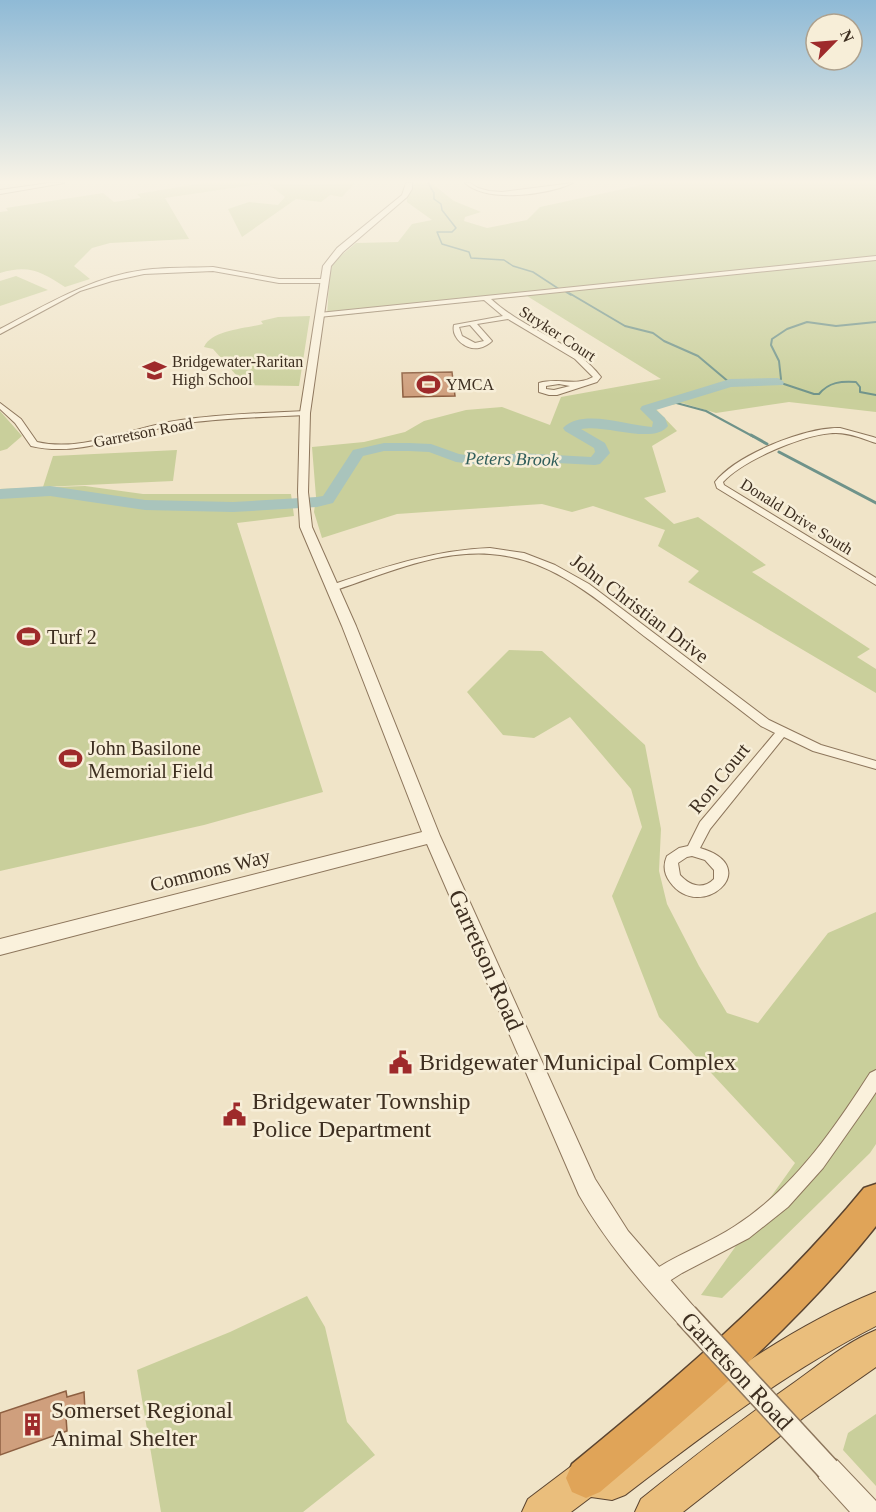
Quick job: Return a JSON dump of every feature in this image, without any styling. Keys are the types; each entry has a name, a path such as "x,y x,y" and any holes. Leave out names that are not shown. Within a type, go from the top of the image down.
{"highway":[{"path":"541,1512 674,1406 765,1326 876,1200"},
{"path":"586,1478 612,1482 695,1420 771,1369 876,1308"},
{"path":"654,1512 754,1433 834,1374 876,1347"}],"street":[{"name":"Garretson Road","path":"337,254 327,266 304,413 304,516 306,527 432,836 587,1187 611,1228 686,1315 868,1512"},
{"path":"319,315 876,258"},
{"path":"0,332 78,290 110,279 144,272 213,269 279,281 325,281"},
{"name":"Stryker Court","path":"487,298 509,317 583,362 596,374 594,380 577,386"},
{"path":"472,322 477,330 489,340 487,344 472,345 458,334 455,329 457,325 472,322 509,317"},
{"name":"Garretson Road","path":"0,405 18,421 31,441 39,446 51,448 75,445 173,423 304,413"},
{"name":"Donald Drive South","path":"876,441 857,434 831,431 810,435 731,469 719,482 720,486 876,582"},
{"name":"John Christian Drive","path":"332,588 443,553 494,551 532,558 564,571 747,711 782,732 833,753 876,765"},
{"name":"Ron Court","path":"693,851 697,837 705,826 782,732"},
{"name":"Commons Way","path":"0,947 432,836"},
{"path":"656,1281 669,1269 740,1234 768,1214 792,1190 851,1118 876,1078"}],"green space":[{"path":"0,254 86,254 74,266 90,279 65,287 35,271 19,269 0,273"},
{"path":"343,254 876,254 876,412 789,402 716,413 682,403 655,408 677,431 652,446 666,492 644,498 674,524 698,517 766,565 752,572 870,649 857,657 876,669 876,693 688,582 699,571 658,546 665,530 593,506 572,512 542,504 397,514 322,538 314,512 316,497 312,447 364,442 405,432 424,421 466,410 502,407 550,425 561,397 661,379 527,296 327,317 329,282 332,265"},
{"path":"16,276 48,290 0,306 0,281"},
{"path":"310,316 299,386 241,385 230,381 237,376 213,349 204,347 214,337 263,324 261,321 278,317"},
{"path":"0,411 22,436 7,449 0,451"},
{"path":"177,450 173,481 43,487 53,456"},
{"path":"85,486 143,494 291,494 294,516 237,523 323,792 204,825 0,871 0,489"},
{"path":"509,650 542,651 645,745 661,829 659,871 667,904 699,966 727,1013 758,1023 828,933 876,912 876,1144 870,1153 722,1298 701,1295 795,1163 659,1017 612,896 642,827 631,789 570,717 534,738 503,735 467,692"},
{"path":"307,1296 325,1327 347,1422 375,1455 303,1512 161,1512 137,1370 230,1332"},
{"path":"876,1414 876,1486 843,1450 848,1433"}],"building":[{"name":"YMCA","path":"452,372 455,396 403,397 402,373"},
{"name":"Somerset Regional Animal Shelter","path":"66,1391 67,1397 84,1392 85,1411 66,1417 67,1431 0,1455 0,1413"}],"waterway":[{"path":"470,254 471,258 504,260 513,266 533,272 559,289"},
{"path":"566,292 571,295"},
{"path":"569,293 625,326 653,333 664,341 698,356 730,383"},
{"name":"Peters Brook","path":"876,322 836,326 807,322 787,329 772,339 771,345 779,361 781,379 778,382 814,394 819,394 836,383 856,382 860,387 860,392 876,395"},
{"name":"Peters Brook","path":"0,494 50,491 145,505 233,507 317,502 328,500 358,453 384,447 409,447 431,448 456,458 488,462 519,457 595,461 603,453 600,446 570,428 600,423 655,430 661,426 660,421 647,409 730,383 778,382"},
{"path":"669,401 706,411 754,437"},
{"path":"751,435 767,444"},
{"path":"779,452 876,503"}],"place":[{"name":"Bridgewater-Raritan High School","path":"154,370"},
{"name":"YMCA","path":"428,384"},
{"name":"Turf 2","path":"29,637"},
{"name":"John Basilone Memorial Field","path":"70,759"},
{"name":"Bridgewater Municipal Complex","path":"401,1062"},
{"name":"Bridgewater Township Police Department","path":"234,1115"},
{"name":"Somerset Regional Animal Shelter","path":"33,1424"}]}
